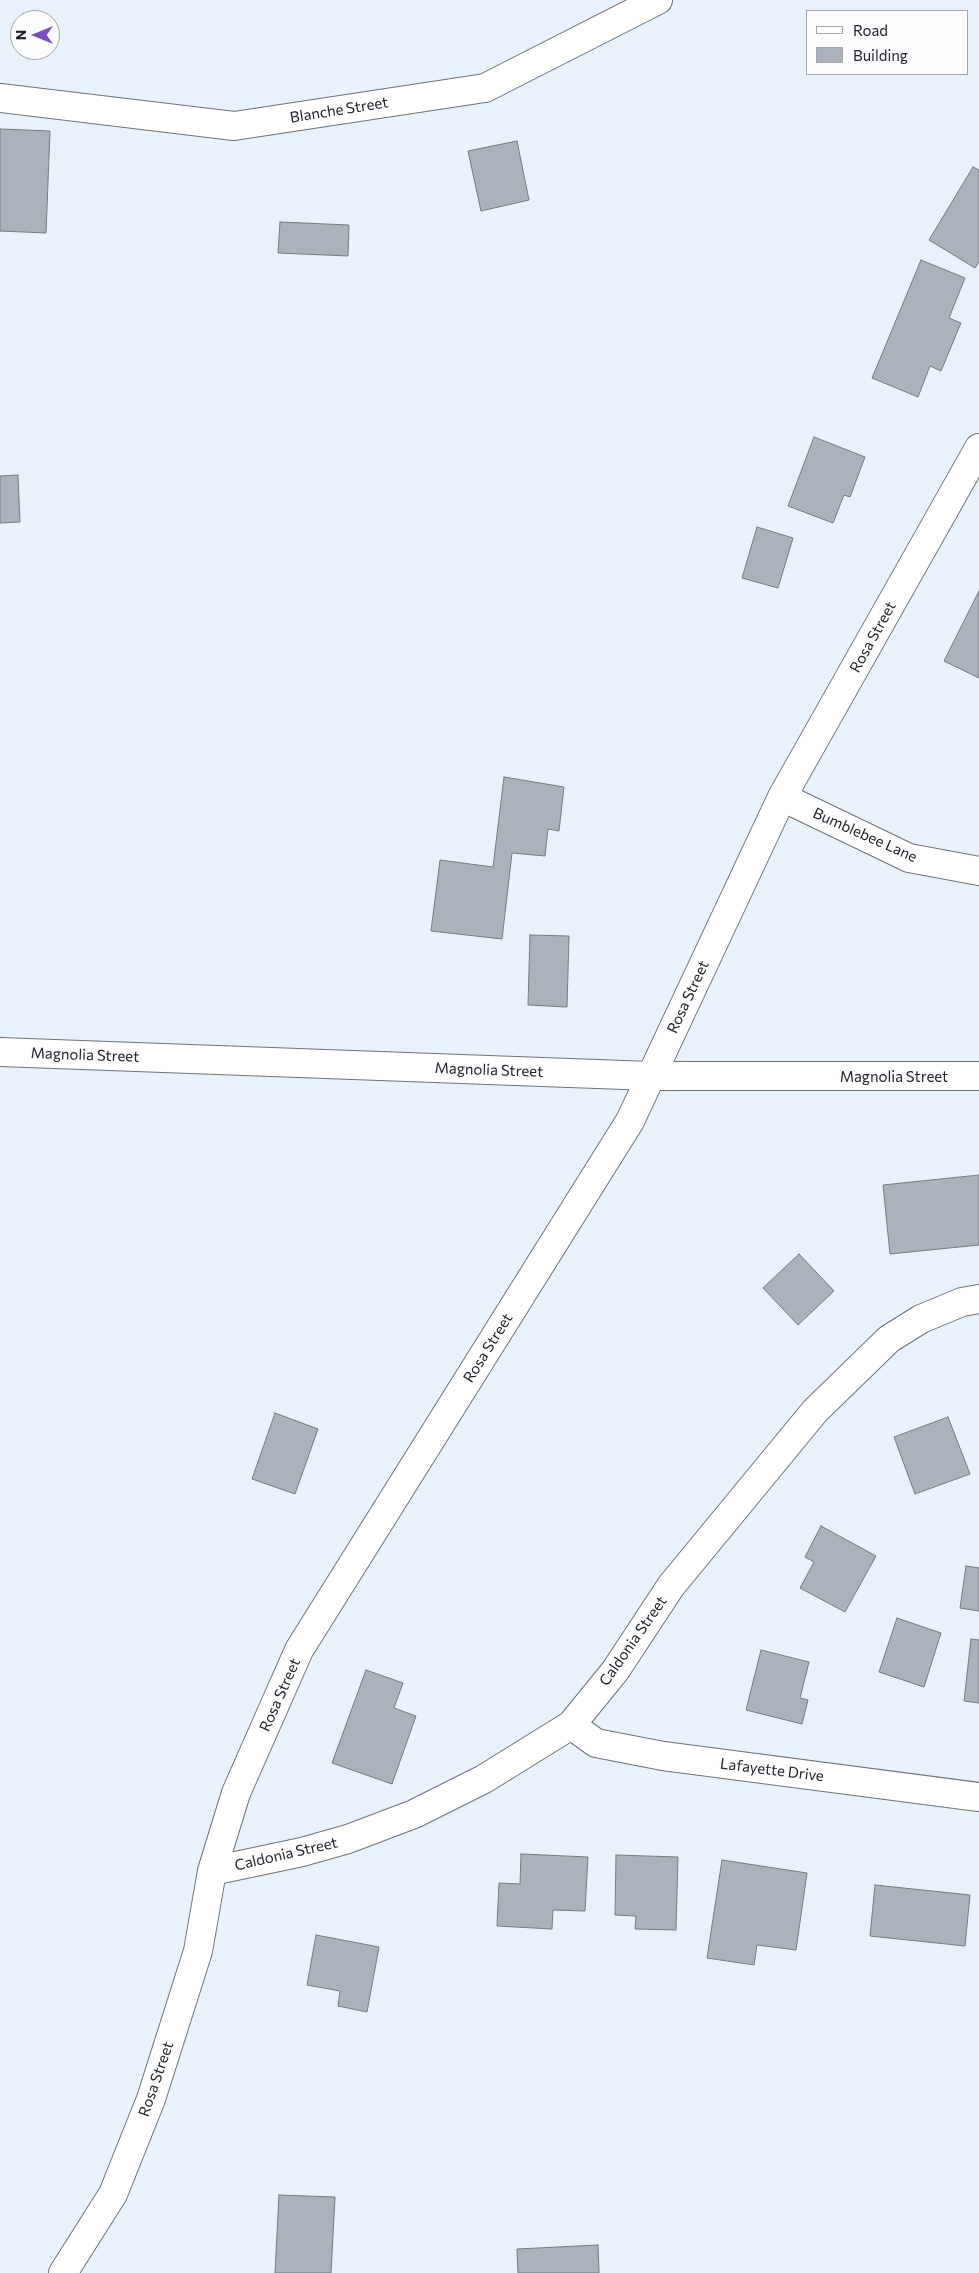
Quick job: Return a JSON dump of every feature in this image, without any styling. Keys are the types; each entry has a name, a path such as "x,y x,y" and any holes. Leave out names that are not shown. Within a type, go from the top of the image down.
{"street":[{"name":"Blanche Street","path":"0,98 234,126 485,88 658,0"},
{"name":"Rosa Street","path":"63,2273 113,2194 150,2099 198,1951 212,1871 236,1793 299,1650 630,1121 782,797 979,448"},
{"name":"Bumblebee Lane","path":"782,797 909,858 979,871"},
{"name":"Magnolia Street","path":"0,1052 651,1076 979,1076"},
{"name":"Caldonia Street","path":"212,1871 320,1847 414,1814 484,1779 571,1725 615,1671 672,1586 815,1412 889,1339 921,1319 962,1302 979,1299"},
{"name":"Lafayette Drive","path":"571,1725 596,1744 663,1756 979,1797"}],"building":[{"path":"0,129 50,131 46,233 0,231"},
{"path":"517,141 529,200 481,211 468,151"},
{"path":"973,167 979,170 979,262 975,268 929,240"},
{"path":"280,222 349,225 348,256 278,253"},
{"path":"921,260 965,278 949,318 961,323 941,371 930,366 918,397 872,378"},
{"path":"814,437 865,457 850,497 844,495 833,523 788,506"},
{"path":"18,475 20,522 0,523 0,476"},
{"path":"757,527 793,538 778,588 742,578"},
{"path":"979,591 979,678 944,661"},
{"path":"504,777 564,787 559,831 548,829 545,856 512,853 502,939 431,931 440,860 493,867"},
{"path":"530,935 569,936 567,1007 528,1005"},
{"path":"979,1175 979,1245 890,1254 883,1185"},
{"path":"799,1254 834,1291 798,1325 763,1288"},
{"path":"275,1413 318,1429 295,1494 252,1479"},
{"path":"948,1417 970,1474 915,1494 894,1437"},
{"path":"821,1526 876,1556 845,1612 800,1588 814,1562 805,1557"},
{"path":"966,1566 979,1568 979,1611 960,1608"},
{"path":"897,1618 941,1633 924,1687 879,1672"},
{"path":"971,1639 979,1640 979,1703 964,1701"},
{"path":"761,1650 809,1662 800,1698 808,1700 802,1724 746,1710"},
{"path":"366,1670 403,1683 394,1708 416,1716 392,1784 332,1763"},
{"path":"521,1854 588,1857 585,1911 553,1910 552,1929 497,1926 499,1883 520,1884"},
{"path":"616,1855 678,1857 676,1930 635,1929 636,1916 615,1915"},
{"path":"722,1860 807,1873 796,1950 757,1945 754,1965 707,1958"},
{"path":"875,1885 970,1895 965,1946 870,1936"},
{"path":"316,1935 379,1947 367,2012 338,2006 340,1991 307,1985"},
{"path":"279,2195 335,2197 331,2273 275,2273"},
{"path":"598,2245 599,2273 518,2273 517,2249"}]}
